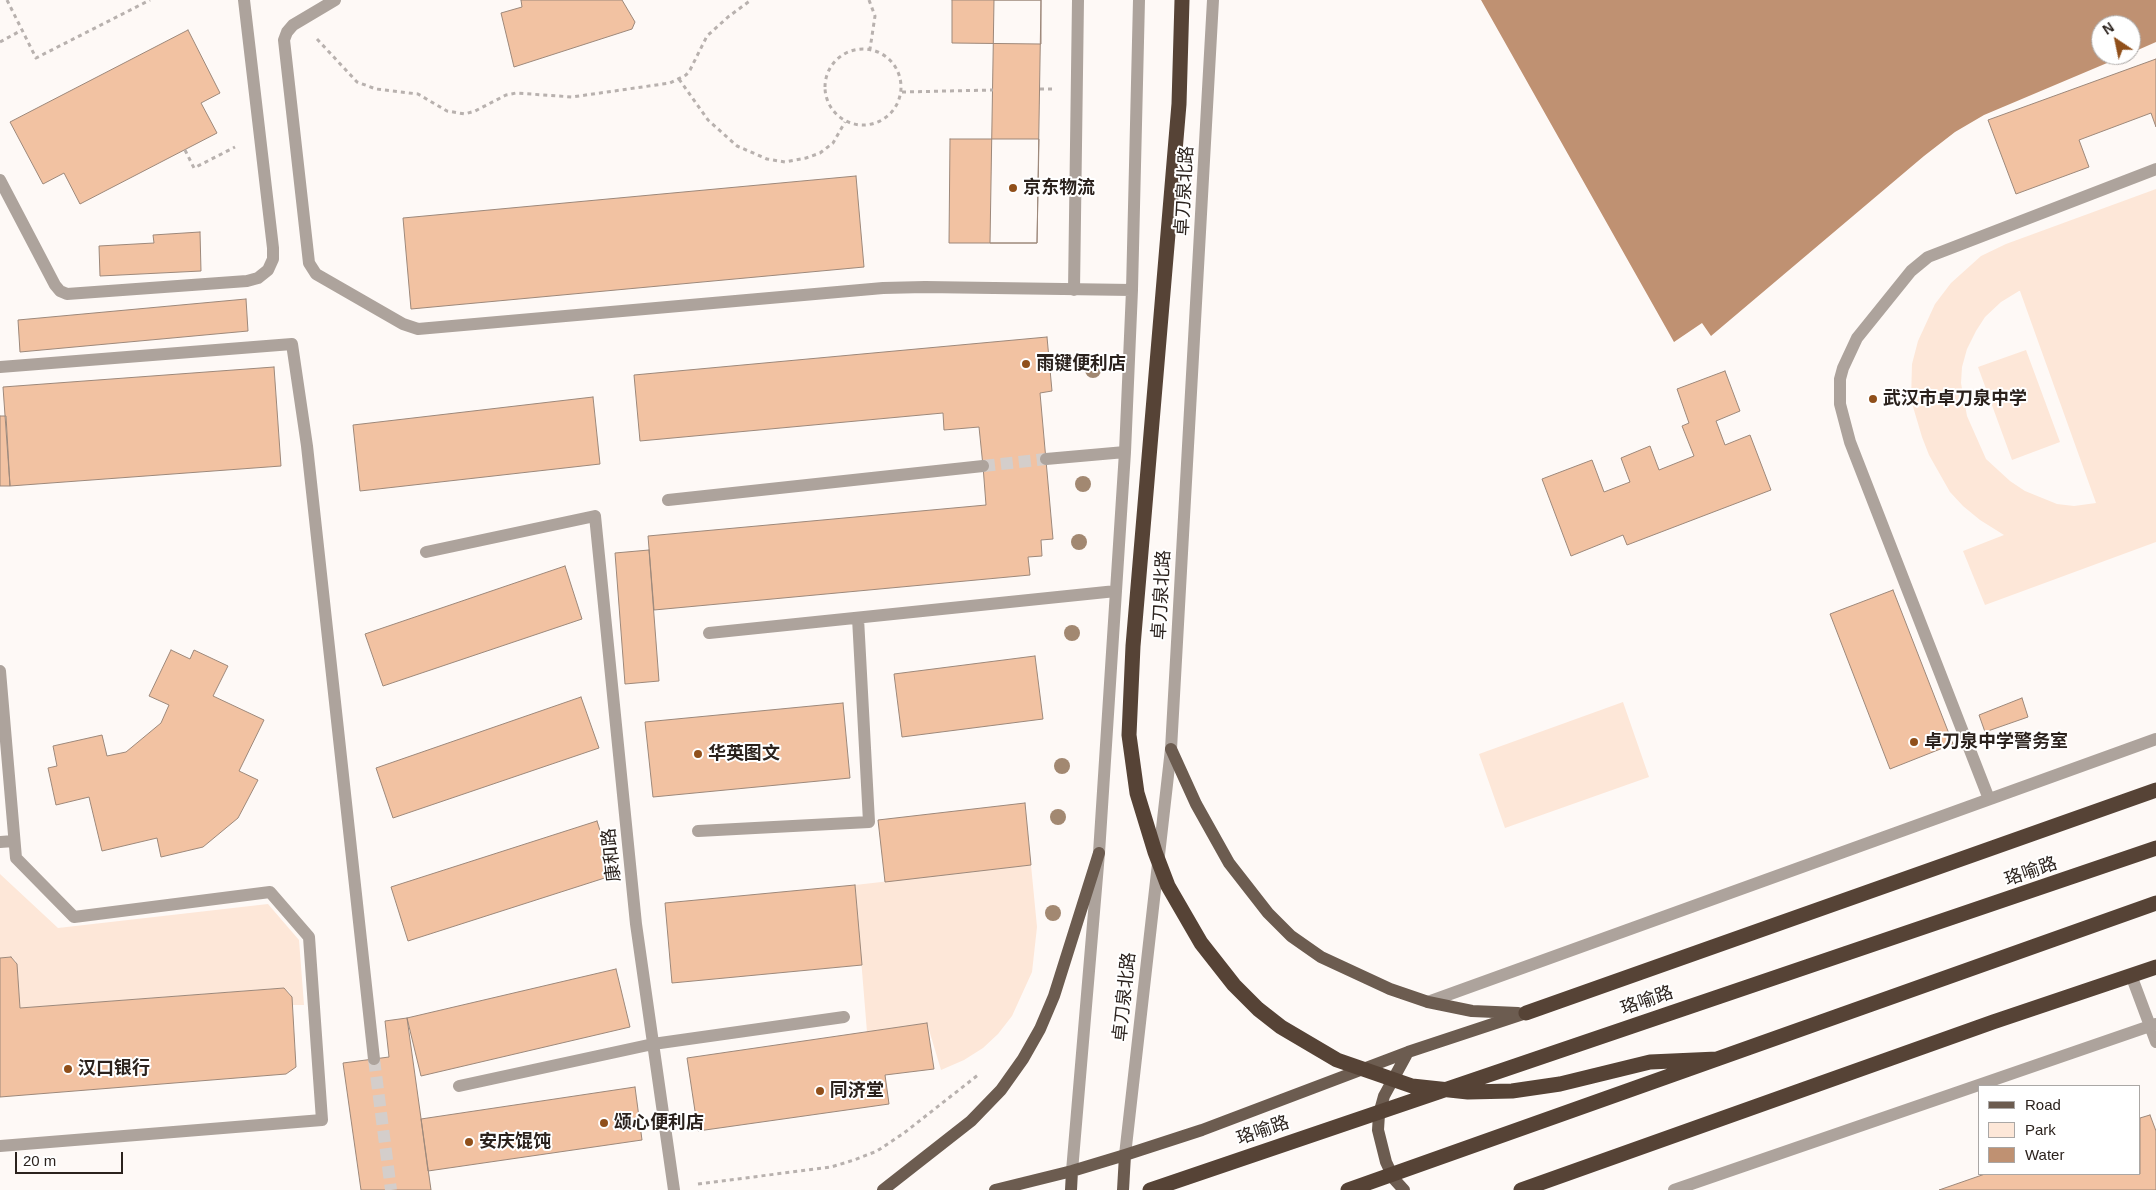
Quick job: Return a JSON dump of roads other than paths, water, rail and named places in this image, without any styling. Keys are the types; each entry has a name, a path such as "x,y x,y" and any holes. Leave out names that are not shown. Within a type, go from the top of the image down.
{"highway":[{"path":"1182,0 1179,104 1134,636 1130,735 1137,794 1168,886 1201,943 1234,985 1258,1009 1281,1027 1337,1060 1412,1086 1468,1092 1512,1091 1560,1084 1650,1062 1717,1059"},
{"path":"1526,1014 2156,790"},
{"name":"珞喻路","path":"1150,1190 2156,848"},
{"path":"1348,1190 2156,904"},
{"path":"1521,1190 1993,1022 2156,967"}],"main road":[{"path":"1171,749 1196,804 1225,856 1248,889 1291,936 1321,957 1390,990 1428,1002 1472,1011 1526,1014"},
{"path":"883,1190 971,1121 1001,1090 1023,1059 1040,1029 1054,996 1100,853"},
{"path":"995,1190 1072,1171 1202,1130 1408,1052 1526,1014"},
{"path":"1404,1190 1394,1179 1386,1162 1378,1130 1379,1114 1384,1096 1408,1052"},
{"name":"卓刀泉北路","path":"1124,1190 1125,1155"},
{"path":"1071,1190 1072,1171"}],"street":[{"path":"0,180 60,292 67,294 247,281 258,278 268,270 273,259 244,0"},
{"path":"335,0 300,19 287,32 284,48 308,264 316,274 410,327 418,329 883,288 1132,290"},
{"path":"1074,290 1078,0"},
{"path":"1072,1171 1100,853 1125,452 1132,290 1139,0"},
{"name":"卓刀泉北路","path":"1125,1155 1171,749 1213,0"},
{"path":"1989,799 1850,442 1840,404 1839,390 1843,368 1857,338 1911,271 1928,258 2156,169"},
{"path":"0,367 292,344 307,446 374,1059"},
{"path":"1046,459 1125,452"},
{"path":"668,500 982,466"},
{"name":"康和路","path":"426,552 595,516 636,924 673,1188"},
{"path":"709,633 1116,591"},
{"path":"698,831 869,822 858,618"},
{"path":"0,671 16,858 74,917 270,892 309,937 322,1120 0,1146"},
{"path":"1428,1002 2156,739"},
{"path":"0,842 14,841"},
{"path":"2131,975 2153,1025 2156,1042"},
{"path":"460,1086 653,1044 844,1017"},
{"path":"1979,1085 2153,1025"},
{"path":"1674,1190 1978,1085"}],"water":[{"path":"1481,0 2156,0 2156,42 2141,49 2141,15 2091,15 2091,65 2102,65 1984,115 1955,132 1711,336 1702,323 1674,342"}],"tunnel":[{"path":"983,466 1046,459"},
{"path":"374,1059 391,1190"}],"place":[{"name":"京东物流","path":"1013,188"},
{"name":"雨键便利店","path":"1026,364"},
{"name":"武汉市卓刀泉中学","path":"1873,399"},
{"name":"卓刀泉中学警务室","path":"1914,742"},
{"name":"华英图文","path":"698,754"},
{"name":"汉口银行","path":"68,1069"},
{"name":"同济堂","path":"820,1091"},
{"name":"颂心便利店","path":"604,1123"},
{"name":"安庆馄饨","path":"469,1142"}]}
